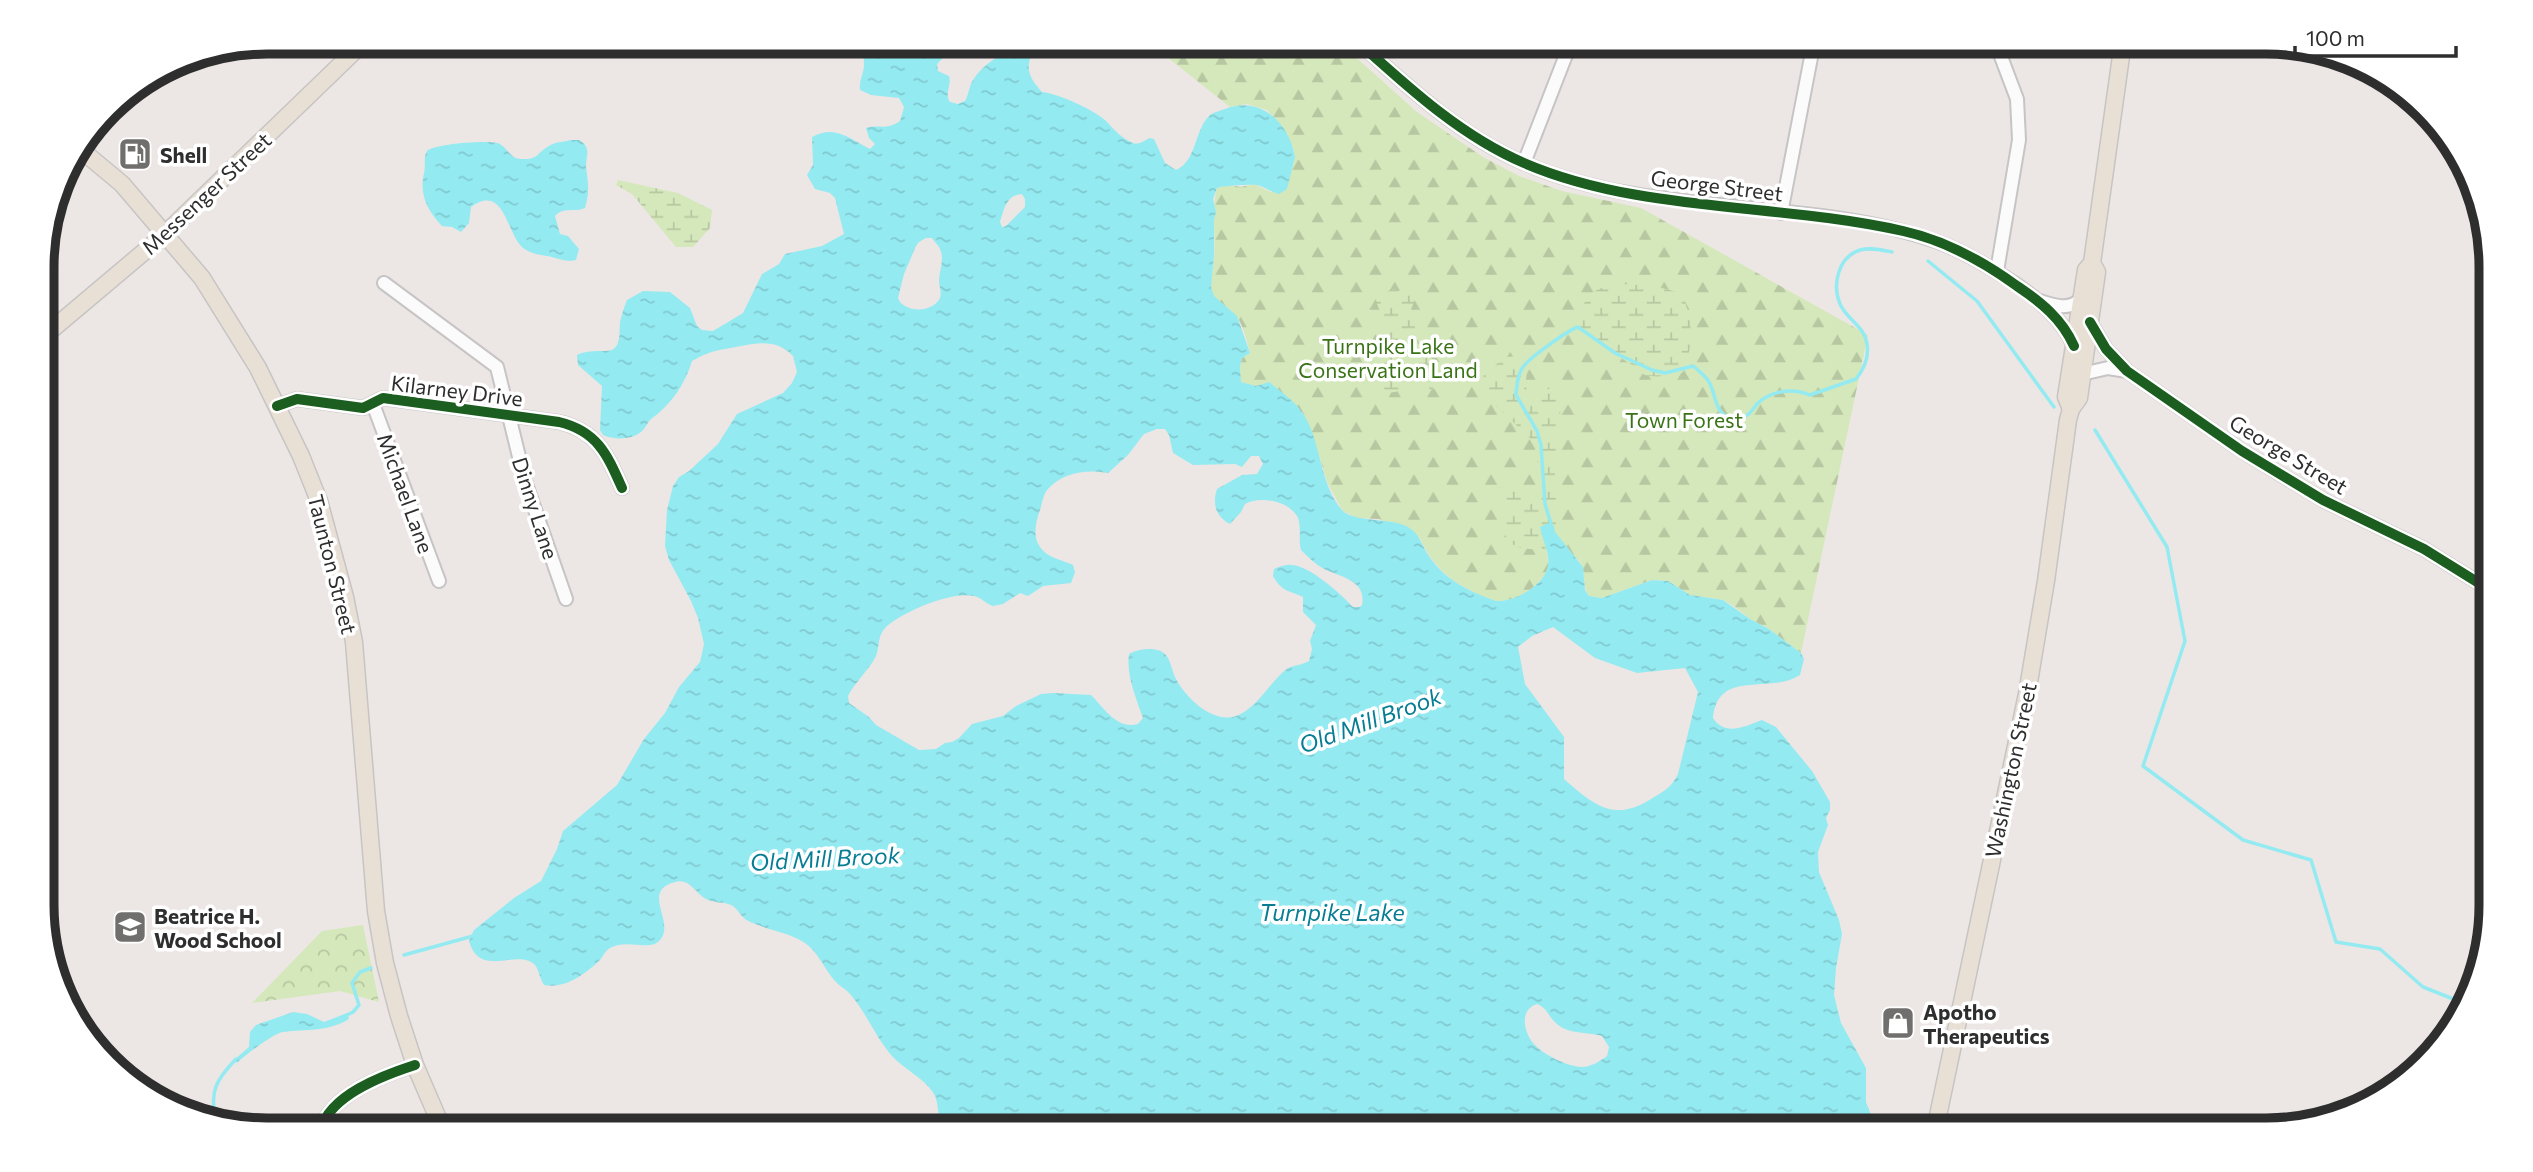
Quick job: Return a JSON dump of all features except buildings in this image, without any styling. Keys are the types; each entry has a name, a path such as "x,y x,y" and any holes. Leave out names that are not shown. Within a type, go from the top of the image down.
{"main road":[{"name":"Washington Street","path":"2071,409 2066,397 2086,270 2092,263 2121,54"},
{"name":"Messenger Street","path":"55,327 164,235 351,55"},
{"name":"Taunton Street","path":"87,155 122,184 202,278 225,312 277,406 319,500 354,642 376,911 385,963 415,1065 438,1118"},
{"name":"Washington Street","path":"1938,1117 2026,694 2046,581 2071,409 2079,398 2097,272 2092,263"}],"street":[{"name":"George Street","path":"1372,54 1409,89 1444,115 1486,143 1524,163 1600,187 1649,197 1781,212 1905,232 1942,243 1997,271 2040,301 2062,323 2074,346"},
{"path":"1524,163 1566,54"},
{"path":"1781,212 1812,54"},
{"path":"1997,271 2019,140 2017,99 2000,54"},
{"name":"Dinny Lane","path":"384,283 497,367 525,481 566,599"},
{"name":"George Street","path":"2040,301 2063,307 2076,305 2082,298"},
{"name":"George Street","path":"2090,322 2106,349 2127,371 2280,474 2323,500 2424,549 2479,583"},
{"path":"2082,374 2108,368 2127,371"},
{"name":"Kilarney Drive","path":"277,406 296,399 363,408 383,398 579,427 591,436 610,462 622,488"},
{"name":"Michael Lane","path":"373,404 439,581"},
{"path":"324,1118 340,1100 394,1072 415,1065"}],"green space":[{"name":"Town Forest","path":"1353,54 1417,112 1483,157 1519,176 1562,191 1641,208 1868,335 1801,653 1723,600 1690,595 1668,581 1652,580 1602,598 1589,596 1583,569 1578,560 1546,550 1548,567 1540,581 1519,596 1496,601 1450,578 1433,561 1420,538 1379,519 1356,518 1342,510 1327,482 1303,413 1269,382 1256,386 1241,382 1242,358 1250,353 1242,325 1213,295 1211,282 1217,188 1225,184 1241,187 1254,184 1271,192 1287,189 1294,151 1283,128 1267,110 1247,104 1230,107 1164,55"},
{"path":"618,180 678,193 712,210 710,228 693,247 676,247 632,194 616,185"},
{"path":"1622,284 1654,286 1681,293 1691,333 1683,372 1664,376 1645,375 1593,342 1574,321 1596,290"},
{"name":"Turnpike Lake Conservation Land","path":"1392,289 1410,293 1415,299 1411,310 1416,321 1414,333 1418,344 1435,362 1437,388 1430,390 1423,372 1413,368 1407,373 1408,384 1401,390 1384,392 1376,383 1390,335 1377,304 1379,296"},
{"path":"1519,356 1526,360 1526,388 1532,396 1553,387 1561,396 1557,432 1559,454 1553,483 1560,494 1556,531 1548,524 1541,535 1546,550 1520,548 1510,542 1504,530 1504,507 1491,493 1494,488 1514,487 1530,497 1536,496 1542,488 1535,447 1530,438 1494,404 1486,389 1483,374 1506,357"},
{"path":"363,925 379,1002 340,991 252,1003 322,931"}],"water":[{"name":"Turnpike Lake","path":"864,55 946,55 937,64 938,71 949,76 950,102 958,104 965,101 973,80 991,62 1002,55 1032,55 1030,73 1042,92 1086,108 1133,143 1154,139 1165,163 1176,170 1188,160 1205,121 1212,114 1238,106 1250,106 1271,115 1286,133 1295,157 1287,189 1279,194 1257,185 1217,188 1213,199 1216,212 1211,287 1214,296 1237,316 1250,353 1242,358 1241,382 1256,386 1269,382 1301,410 1310,426 1329,488 1342,510 1355,517 1392,522 1412,529 1433,562 1448,577 1496,601 1520,596 1535,586 1546,573 1547,551 1540,527 1548,523 1583,567 1585,590 1589,596 1602,598 1652,580 1668,581 1690,595 1723,600 1801,653 1804,659 1800,675 1788,681 1747,685 1724,693 1717,703 1713,718 1718,724 1730,729 1762,720 1776,727 1812,771 1830,802 1826,818 1828,825 1818,852 1819,872 1842,934 1834,995 1841,1023 1866,1068 1866,1102 1872,1117 939,1118 932,1091 892,1056 856,1001 834,980 810,947 794,937 748,921 733,906 706,899 685,882 665,886 660,892 664,933 660,940 650,945 624,944 610,948 588,970 567,983 544,985 535,965 528,960 490,961 482,959 474,952 469,941 474,930 514,898 541,881 563,831 617,785 679,687 700,662 704,644 698,618 669,560 665,546 667,510 673,486 679,477 718,444 737,414 783,393 797,372 793,356 775,345 755,344 711,352 692,361 676,393 642,431 632,437 617,438 607,437 600,430 602,386 578,365 577,355 614,349 617,346 620,322 627,300 643,291 670,292 690,308 697,326 702,330 713,331 743,313 762,274 779,264 785,254 822,246 844,234 835,198 830,193 815,189 807,175 813,165 812,137 820,133 835,132 870,149 875,144 869,138 866,128 895,124 900,121 904,107 899,98 871,95 860,90","holes":["1022,194 1025,207 1002,227 1000,222 1004,208 1012,197","926,238 932,238 940,248 942,256 940,298 937,303 927,308 909,308 898,298 904,274 916,246","1165,429 1173,453 1193,465 1235,464 1242,467 1251,456 1259,456 1263,464 1257,474 1242,475 1217,489 1215,505 1218,514 1230,524 1245,504 1251,502 1265,500 1287,506 1298,519 1301,550 1321,567 1351,581 1360,590 1362,605 1353,607 1333,588 1307,570 1289,565 1274,569 1273,576 1279,585 1303,597 1303,612 1316,625 1310,641 1312,649 1309,661 1288,668 1251,707 1236,716 1227,717 1210,713 1193,701 1176,679 1169,659 1161,651 1137,651 1129,654 1128,662 1132,686 1143,718 1138,724 1130,725 1117,721 1091,695 1041,694 1016,706 1003,716 972,724 959,738 936,749 919,750 876,725 849,703 848,696 876,656 884,629 905,614 953,596 974,596 993,606 1003,604 1020,593 1028,596 1043,586 1071,583 1075,572 1073,565 1047,554 1036,538 1036,524 1046,492 1060,479 1076,473 1108,473 1128,455 1144,434","1553,627 1595,658 1637,673 1685,668 1698,692 1678,774 1670,786 1638,806 1614,810 1594,803 1564,779 1564,737 1525,684 1518,647 1532,636","1537,1004 1561,1027 1602,1036 1609,1047 1607,1056 1592,1065 1582,1067 1551,1057 1528,1036 1525,1017 1531,1007"]},
{"path":"579,140 587,149 587,202 585,208 562,211 555,216 560,234 568,236 579,249 576,260 539,255 523,248 504,214 491,201 482,201 471,207 469,223 461,232 442,226 425,201 425,156 431,148 462,143 495,143 518,159 527,159 551,145"},
{"path":"293,1012 307,1014 324,1022 347,1013 349,1019 325,1028 279,1033 237,1063 234,1060 249,1047 250,1032 256,1025"}],"waterway":[{"name":"Old Mill Brook","path":"1553,530 1545,504 1541,445 1537,431 1516,395 1520,373 1532,358 1578,327 1615,353 1652,370 1665,373 1693,366 1709,382 1717,405 1724,415 1744,417 1758,403 1777,393 1797,391 1810,395 1856,379 1865,362 1867,344 1859,327 1840,304 1837,289 1839,272 1846,259 1860,250 1892,252"},
{"name":"Old Mill Brook","path":"1928,261 1977,301 2054,407"},
{"name":"Old Mill Brook","path":"2095,430 2167,547 2185,641 2143,766 2243,840 2311,860 2336,942 2380,949 2423,987 2456,1000"},
{"name":"Old Mill Brook","path":"404,955 473,936"},
{"name":"Old Mill Brook","path":"345,1016 359,1005 352,983 360,972 371,968"},
{"name":"Old Mill Brook","path":"214,1111 216,1086 236,1059"}],"cycle path":[{"path":"1372,54 1416,93 1479,139 1524,163 1569,179 1615,191 1663,199 1856,222 1903,231 1948,246 1977,260 2026,292 2057,319 2074,346"},
{"path":"2090,322 2106,349 2127,371 2242,451 2323,500 2424,549 2479,583"},
{"path":"277,406 297,399 363,408 383,398 559,422 583,431 592,438 605,455 622,488"},
{"path":"326,1118 335,1106 359,1088 415,1065"}],"place":[{"name":"Shell","path":"135,154"},
{"name":"Beatrice H. Wood School","path":"130,927"},
{"name":"Apotho Therapeutics","path":"1898,1023"}]}
